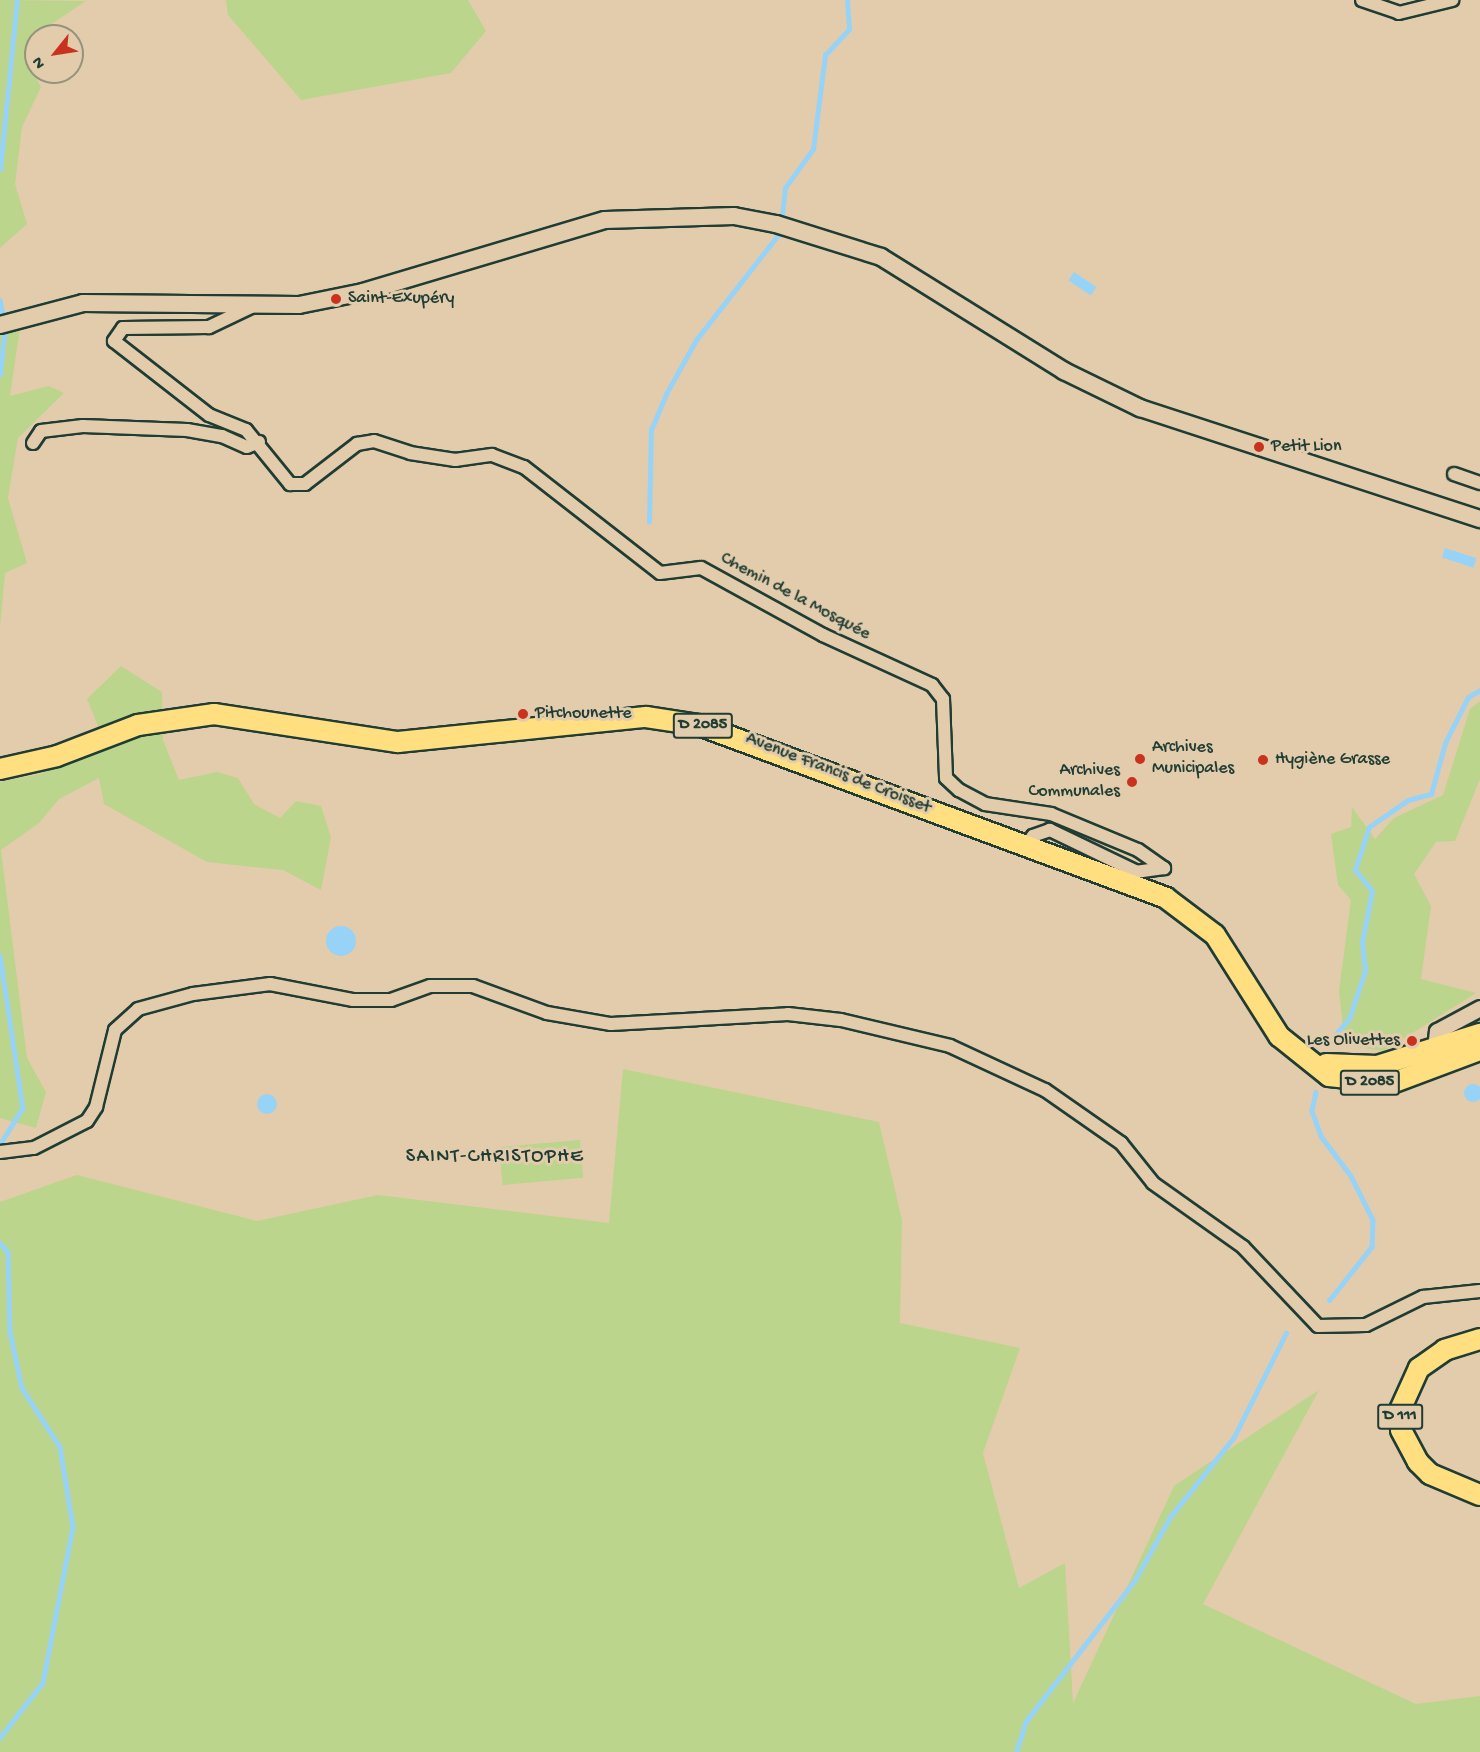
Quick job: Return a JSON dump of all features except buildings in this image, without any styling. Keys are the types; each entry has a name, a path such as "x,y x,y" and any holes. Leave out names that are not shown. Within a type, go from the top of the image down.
{"main road":[{"path":"0,325 83,303 251,307 336,299 605,220 734,216 776,224 881,258 1062,370 1140,408 1480,519"},
{"name":"Avenue Francis de Croisset","path":"0,769 57,756 138,725 214,714 398,742 646,717 736,735 1166,898 1194,916 1232,955 1279,1036 1309,1062 1349,1082 1392,1083 1435,1070 1472,1053"},
{"name":"D 2085","path":"1309,1062 1359,1068 1435,1049 1480,1034"},
{"path":"1349,1082 1424,1063 1435,1049 1447,1057 1472,1053"},
{"name":"D 111","path":"1480,1339 1445,1350 1419,1368 1400,1410 1404,1439 1418,1462 1430,1474 1480,1495"}],"street":[{"path":"1362,0 1399,13 1452,0"},
{"name":"Chemin de la Mosquée","path":"251,307 208,327 123,328 114,341 209,415 246,430 259,442 290,484 305,484 357,444 374,441 455,460 492,455 524,467 660,573 701,568 823,635 932,685 943,699 946,778 959,790 985,804 1051,814 1138,850 1164,868 1137,872 1050,830 1039,832 1027,845"},
{"path":"33,443 41,431 83,426 187,430 222,436 247,447 259,442"},
{"path":"1454,474 1480,483"},
{"path":"0,1152 34,1148 87,1120 96,1107 116,1030 138,1009 193,994 270,984 353,1000 391,1000 430,986 473,986 547,1013 611,1024 788,1014 841,1020 950,1046 1045,1090 1120,1143 1153,1183 1243,1247 1318,1326 1366,1325 1423,1297 1480,1291"},
{"path":"1435,1049 1437,1031 1480,1008"}],"green space":[{"path":"0,0 86,1 52,24 24,24 24,84 39,84 41,87 22,127 15,184 27,224 0,248"},
{"path":"226,0 468,0 486,31 451,73 301,100 228,15"},
{"path":"20,327 10,396 49,386 64,393 18,438 8,498 27,563 5,573 0,627 0,334"},
{"path":"121,666 162,692 163,740 179,780 217,772 238,778 254,804 280,818 296,801 321,806 331,837 321,890 283,870 207,862 104,804 99,778 59,799 39,823 1,850 27,1058 46,1092 36,1128 0,1118 0,782 41,774 107,748 87,699"},
{"path":"1480,701 1480,779 1455,841 1436,842 1414,874 1431,906 1421,979 1476,993 1384,1051 1345,1045 1339,991 1351,900 1338,885 1331,834 1351,827 1352,807 1375,839 1394,818 1443,795 1470,709"},
{"path":"623,1069 879,1122 902,1220 900,1323 1020,1348 983,1453 1019,1588 1065,1563 1073,1703 1174,1486 1319,1390 1203,1604 1416,1704 1480,1696 1480,1752 0,1752 0,1202 77,1175 257,1221 378,1195 609,1223"},
{"path":"580,1140 583,1178 503,1185 499,1147"}],"water":[{"path":"1074,272 1096,287 1091,295 1068,280"},
{"path":"1445,548 1476,558 1473,568 1442,558"},
{"path":"341,926 352,930 356,941 352,952 341,956 330,952 326,941 330,930"},
{"path":"1473,1084 1479,1087 1482,1093 1479,1099 1473,1102 1467,1099 1464,1093 1467,1087"},
{"path":"267,1094 274,1097 277,1104 274,1111 267,1114 260,1111 257,1104 260,1097"}],"waterway":[{"path":"0,170 17,0"},
{"path":"782,216 785,188 813,149 825,55 849,29 847,0"},
{"path":"649,522 651,430 666,394 696,340 778,235"},
{"path":"0,300 4,319"},
{"path":"0,375 5,327"},
{"path":"1334,1036 1349,1019 1365,971 1362,942 1372,891 1355,870 1369,827 1408,800 1431,794 1445,743 1468,697 1480,690"},
{"path":"0,955 23,1108 0,1145"},
{"path":"1316,1092 1312,1111 1321,1136 1351,1176 1373,1220 1372,1247 1330,1300"},
{"path":"0,1243 8,1252 10,1332 22,1388 60,1447 73,1527 43,1683 0,1738"},
{"path":"1016,1752 1026,1721 1135,1580 1170,1517 1234,1437 1286,1333"}],"place":[{"name":"Saint-Exupéry","path":"336,299"},
{"name":"Petit Lion","path":"1259,447"},
{"name":"Pitchounette","path":"523,714"},
{"name":"Archives Municipales","path":"1140,759"},
{"name":"Hygiène Grasse","path":"1263,760"},
{"name":"Archives Communales","path":"1132,782"},
{"name":"Les Olivettes","path":"1412,1041"}],"district":[{"name":"SAINT-CHRISTOPHE","path":"495,1157"}]}
